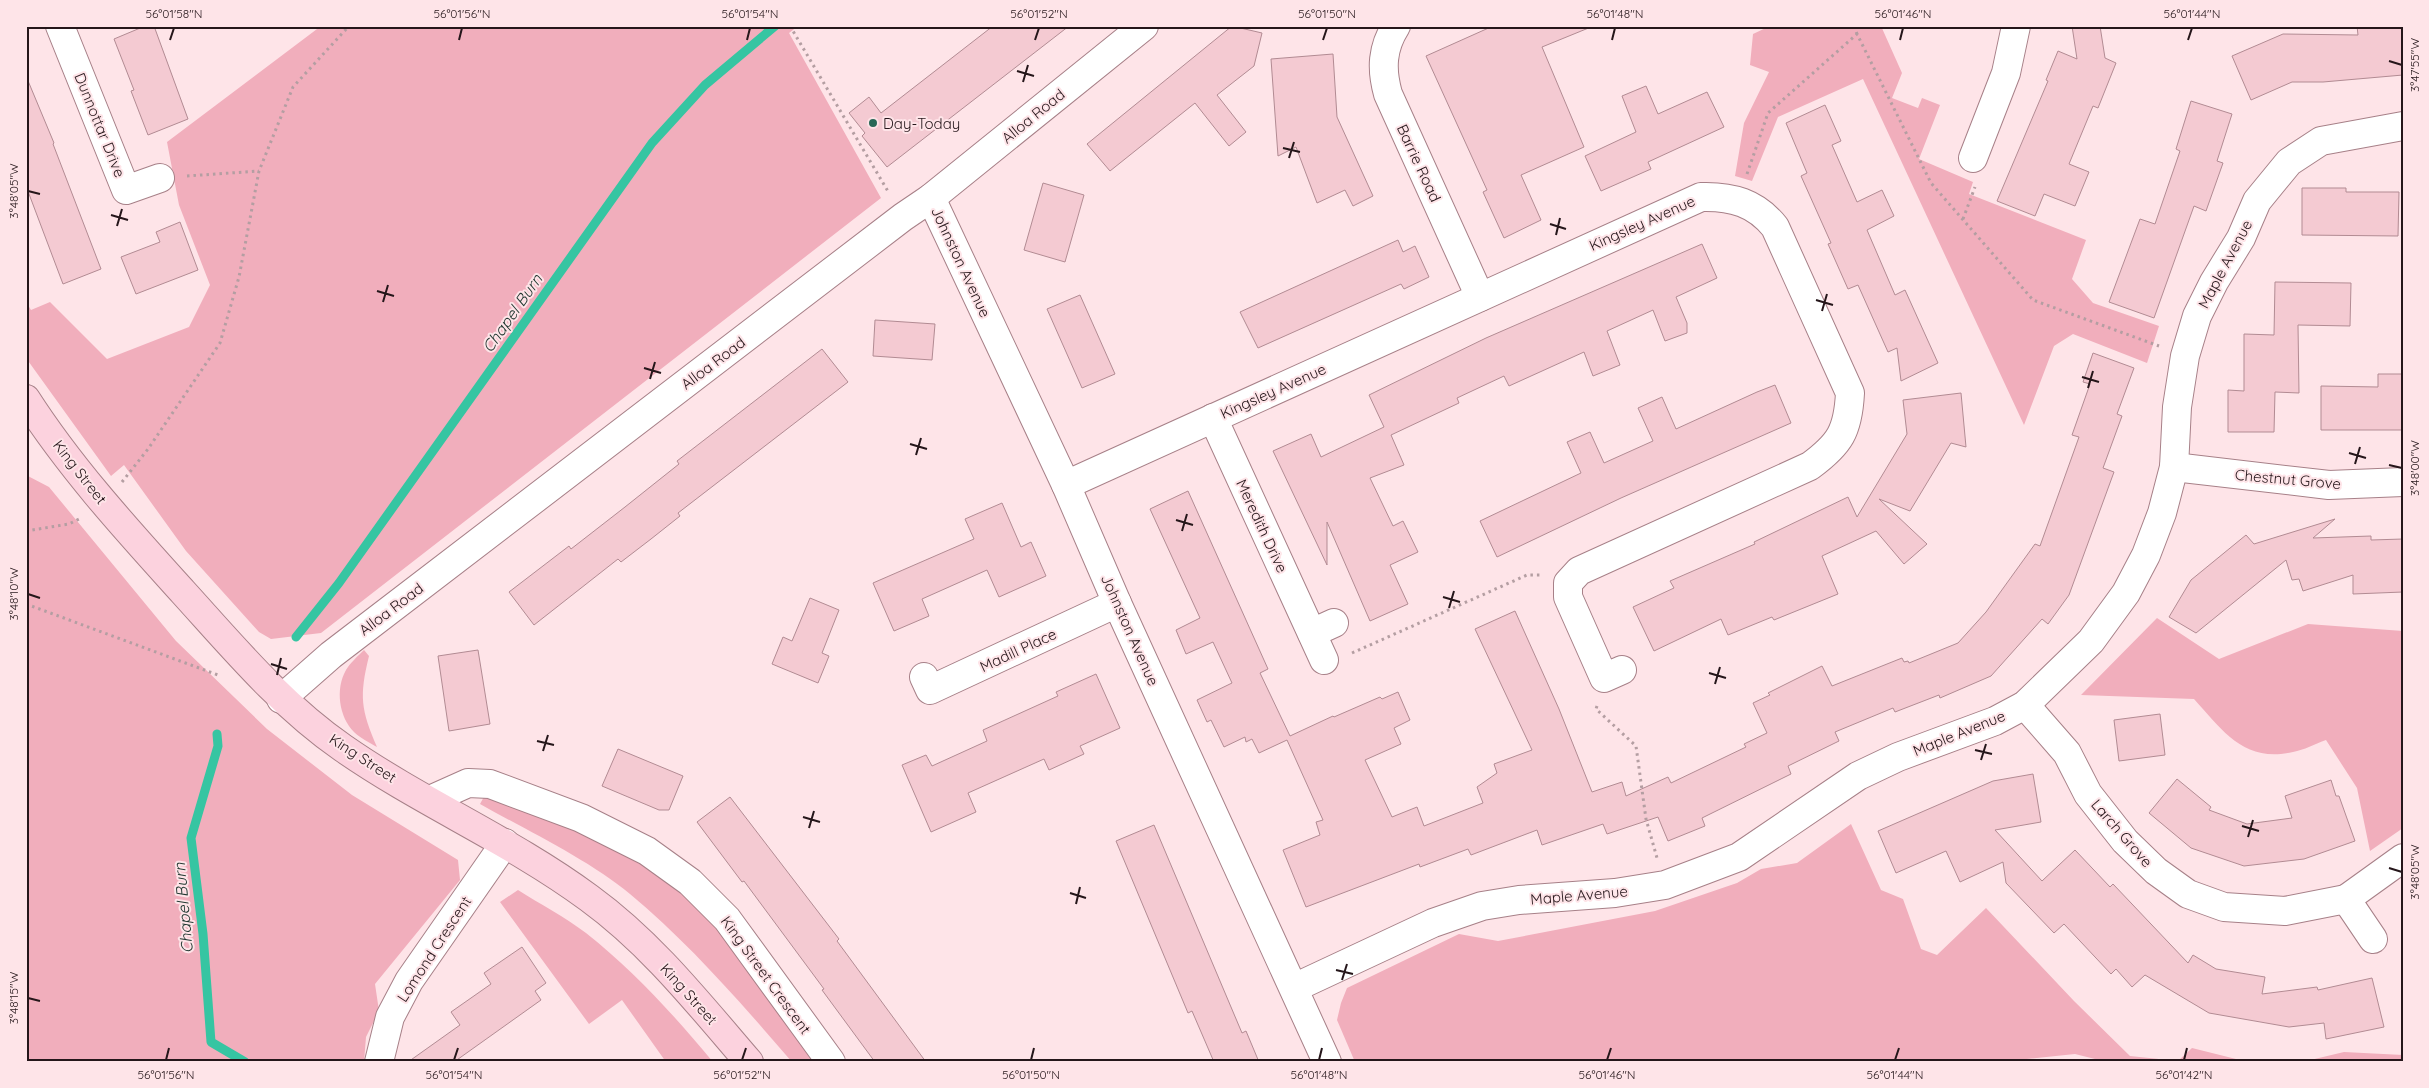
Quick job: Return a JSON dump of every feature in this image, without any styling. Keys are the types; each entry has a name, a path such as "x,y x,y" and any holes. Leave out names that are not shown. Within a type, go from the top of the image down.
{"main road":[{"name":"King Street","path":"31,416 104,505 281,699 342,747 506,843 591,899 628,930 666,967 749,1062"}],"street":[{"name":"Dunnottar Drive","path":"60,26 126,190 160,178"},
{"name":"Alloa Road","path":"281,699 331,655 903,217 931,198 1144,26"},
{"name":"Barrie Road","path":"1396,26 1383,55 1383,77 1388,94 1480,296"},
{"path":"1973,158 2006,73 2016,26"},
{"name":"Maple Avenue","path":"1294,988 1433,923 1482,906 1519,900 1615,893 1664,885 1738,856 1858,776 1898,757 1995,721 2025,704 2091,642 2126,593 2146,555 2162,513 2174,466 2176,407 2185,356 2197,316 2214,282 2240,238 2257,201 2289,162 2321,141 2403,126"},
{"name":"Kingsley Avenue","path":"1066,485 1701,196 1718,196 1738,200 1765,214 1775,227 1839,367 1850,393 1849,414 1843,434 1831,450 1810,466 1579,571 1568,582"},
{"name":"Johnston Avenue","path":"931,198 1066,485 1328,1062"},
{"name":"Meredith Drive","path":"1213,418 1323,628 1324,660"},
{"name":"Chestnut Grove","path":"2174,466 2329,485 2403,482"},
{"path":"1568,582 1568,597 1613,674"},
{"name":"Madill Place","path":"924,678 930,690 1118,603"},
{"name":"Larch Grove","path":"2025,704 2067,753 2088,794 2125,841 2156,871 2188,894 2224,907 2285,911 2346,898 2403,858"},
{"name":"King Street Crescent","path":"430,800 468,782 490,784 581,818 647,851 690,882 727,919 831,1062"},
{"name":"Lomond Crescent","path":"379,1062 390,1017 409,981 506,843"},
{"path":"2346,898 2373,938"}],"path":[{"path":"26,531 69,524 104,505 148,449 220,343 239,277 259,171 293,87 349,26"},
{"path":"790,26 903,217"},
{"path":"792,30 796,26"},
{"path":"1854,26 1931,183 2033,300 2185,356"},
{"path":"1738,200 1768,113 1857,34"},
{"path":"160,178 259,171"},
{"path":"1324,660 1340,658 1527,575 1536,573 1568,582"},
{"path":"26,604 226,679"},
{"path":"1613,674 1596,709 1636,746 1646,819 1664,885"}],"shaded area":[{"path":"321,26 798,26 789,33 881,198 321,633 271,639 259,632 186,551 124,465 111,476 26,358 26,302 31,310 50,302 107,359 189,327 210,285 179,205 167,142"},
{"path":"1770,26 1881,26 1902,73 1892,98 1918,108 1922,98 1940,105 1919,159 1973,182 1969,194 2086,240 2072,279 2093,303 2159,326 2147,363 2073,334 2054,346 2024,425 1863,79 1778,117 1752,181 1735,176 1744,123 1769,72 1750,65 1753,34"},
{"path":"26,475 49,487 176,641 267,729 352,795 458,860 460,880 375,984 379,1011 366,1037 364,1062 26,1062"},
{"path":"2157,618 2219,659 2308,624 2403,631 2403,828 2370,851 2357,788 2326,740 2293,752 2261,753 2248,749 2236,742 2225,733 2194,699 2081,695"},
{"path":"364,650 369,656 364,682 363,703 377,747 354,732 349,726 340,702 340,686 346,670"},
{"path":"486,793 603,837 692,894 822,1062 792,1062 714,975 652,913 614,881 596,869 480,804"},
{"path":"1851,824 1881,890 1903,899 1921,949 1937,955 1986,908 2074,1001 2130,1056 2178,1061 2192,1048 2248,1062 2107,1062 2075,1054 1997,1062 1355,1062 1337,1020 1347,988 1459,934 1498,941 1655,911 1737,883 1761,869 1797,863"},
{"path":"518,890 570,922 604,948 653,994 713,1062 666,1062 622,1000 589,1024 500,902"},
{"path":"2344,1052 2403,1055 2403,1062 2302,1062"}],"building":[{"path":"145,26 154,26 188,119 148,135 131,91 134,90 114,39"},
{"path":"993,26 1069,26 887,167 862,136 865,133 849,113 869,97 881,113"},
{"path":"1232,26 1262,33 1254,66 1217,95 1246,132 1229,146 1195,103 1110,171 1087,144"},
{"path":"1493,26 1591,27 1542,47 1584,147 1521,175 1541,220 1504,238 1483,192 1487,190 1426,56"},
{"path":"2072,26 2100,26 2105,58 2116,63 2098,108 2093,106 2069,164 2089,172 2075,206 2044,194 2035,216 1997,201 2048,81 2046,80 2058,51 2077,59"},
{"path":"2357,26 2403,26 2403,75 2323,82 2292,82 2251,100 2232,56 2283,34 2358,35"},
{"path":"1333,54 1337,117 1373,196 1353,206 1345,190 1317,203 1296,147 1278,156 1271,59"},
{"path":"26,76 54,143 101,269 63,284 26,186"},
{"path":"1646,86 1658,114 1707,92 1724,127 1648,162 1651,169 1601,191 1585,156 1636,132 1622,96"},
{"path":"2191,101 2232,114 2217,161 2223,163 2206,211 2194,206 2154,318 2109,302 2140,219 2155,224 2180,151 2176,149"},
{"path":"1825,105 1841,141 1832,145 1857,202 1882,190 1894,216 1867,230 1895,295 1905,290 1938,363 1901,381 1897,348 1888,352 1858,285 1848,289 1828,244 1831,243 1801,176 1807,173 1786,123"},
{"path":"1043,183 1084,195 1065,262 1024,250"},
{"path":"2302,188 2346,188 2346,192 2399,192 2398,236 2302,235"},
{"path":"180,222 198,270 136,294 121,257 160,242 156,232"},
{"path":"1398,240 1403,252 1415,246 1429,277 1404,289 1401,284 1258,348 1240,312"},
{"path":"1702,244 1717,278 1676,297 1687,323 1687,333 1665,341 1653,310 1607,331 1620,365 1593,376 1584,352 1509,386 1504,376 1457,398 1459,403 1391,435 1404,465 1370,478 1393,526 1403,521 1418,552 1390,565 1408,604 1370,621 1327,522 1327,565 1273,451 1311,434 1321,457 1384,427 1369,395 1486,338"},
{"path":"2275,282 2351,283 2350,326 2298,325 2299,393 2275,392 2274,432 2228,432 2228,390 2244,391 2244,334 2274,335"},
{"path":"1080,295 1115,374 1082,388 1047,309"},
{"path":"875,320 935,324 932,360 873,356"},
{"path":"822,349 848,382 678,513 680,516 651,539 621,562 618,559 534,625 509,592 569,546 571,549 679,464 677,461"},
{"path":"2093,353 2134,368 2117,414 2122,416 2103,468 2114,472 2069,595 2048,624 2042,619 1991,676 1940,698 1939,695 1895,712 1893,708 1835,732 1839,741 1788,766 1791,774 1702,818 1705,826 1668,841 1658,817 1607,834 1603,824 1542,845 1537,830 1471,855 1468,849 1420,867 1419,864 1306,907 1283,850 1320,835 1316,822 1323,820 1287,740 1259,753 1252,739 1246,742 1245,737 1224,747 1211,720 1207,722 1197,700 1232,683 1213,642 1186,654 1176,630 1200,618 1150,509 1188,491 1268,669 1260,673 1290,736 1333,716 1380,697 1382,699 1398,692 1410,720 1394,728 1401,744 1365,760 1392,817 1417,807 1424,826 1483,803 1477,787 1497,773 1494,764 1532,750 1475,629 1515,611 1559,709 1592,792 1622,782 1626,796 1668,777 1671,783 1746,747 1744,744 1767,733 1753,703 1770,695 1768,693 1822,666 1832,686 1902,658 1904,662 1908,661 1909,663 1958,643 1986,612 2035,544 2040,546 2079,437 2072,435 2090,384 2083,382"},
{"path":"2378,374 2403,374 2403,430 2321,430 2321,386 2378,387"},
{"path":"1775,385 1791,423 1621,498 1497,557 1480,521 1581,473 1567,442 1590,432 1604,463 1653,441 1638,408 1662,397 1676,429"},
{"path":"1961,393 1966,447 1951,443 1910,511 1879,499 1927,544 1904,564 1876,531 1822,556 1838,594 1774,620 1772,617 1728,635 1721,619 1654,651 1633,607 1674,588 1670,581 1755,544 1754,542 1848,497 1857,517 1907,434 1903,400"},
{"path":"1002,503 1021,547 1031,542 1046,576 999,597 987,570 922,599 929,616 894,631 873,583 974,539 965,519"},
{"path":"2335,519 2313,538 2371,536 2371,540 2403,539 2403,592 2353,594 2353,575 2303,591 2299,579 2292,580 2286,560 2196,633 2169,617 2191,580 2246,535 2254,544"},
{"path":"810,598 839,610 822,653 829,656 818,683 772,664 783,637 792,641"},
{"path":"478,650 490,724 449,731 438,656"},
{"path":"1096,674 1120,728 1080,746 1084,754 1049,770 1044,759 968,793 976,812 931,832 902,765 926,755 932,766 987,741 983,730 1058,696 1056,692"},
{"path":"2160,714 2165,755 2119,761 2114,720"},
{"path":"618,749 683,776 669,810 659,810 602,786"},
{"path":"2033,774 2041,822 1995,830 2042,881 2075,850 2110,887 2113,884 2188,963 2193,955 2216,969 2265,977 2262,994 2317,987 2318,990 2372,978 2384,1027 2326,1039 2324,1023 2289,1027 2209,1013 2145,975 2132,987 2116,969 2111,974 2064,924 2054,933 2006,883 2003,862 1960,882 1946,851 1896,873 1878,831 1993,781"},
{"path":"2177,779 2211,807 2209,810 2247,824 2292,818 2285,796 2331,780 2336,796 2339,796 2355,841 2304,859 2244,866 2191,848 2149,813"},
{"path":"730,797 839,939 837,941 926,1062 875,1062 744,881 742,882 697,822"},
{"path":"1154,825 1242,1033 1246,1031 1259,1062 1214,1062 1192,1011 1188,1013 1116,841"},
{"path":"522,947 546,983 535,991 541,1000 454,1062 408,1062 460,1025 451,1012 491,984 484,973"}],"waterway":[{"name":"Chapel Burn","path":"296,637 339,583 652,143 705,85 775,26"},
{"name":"Chapel Burn","path":"217,734 218,746 191,838 203,934 211,1042 245,1062"}],"place":[{"name":"Day-Today","path":"873,123"}]}
